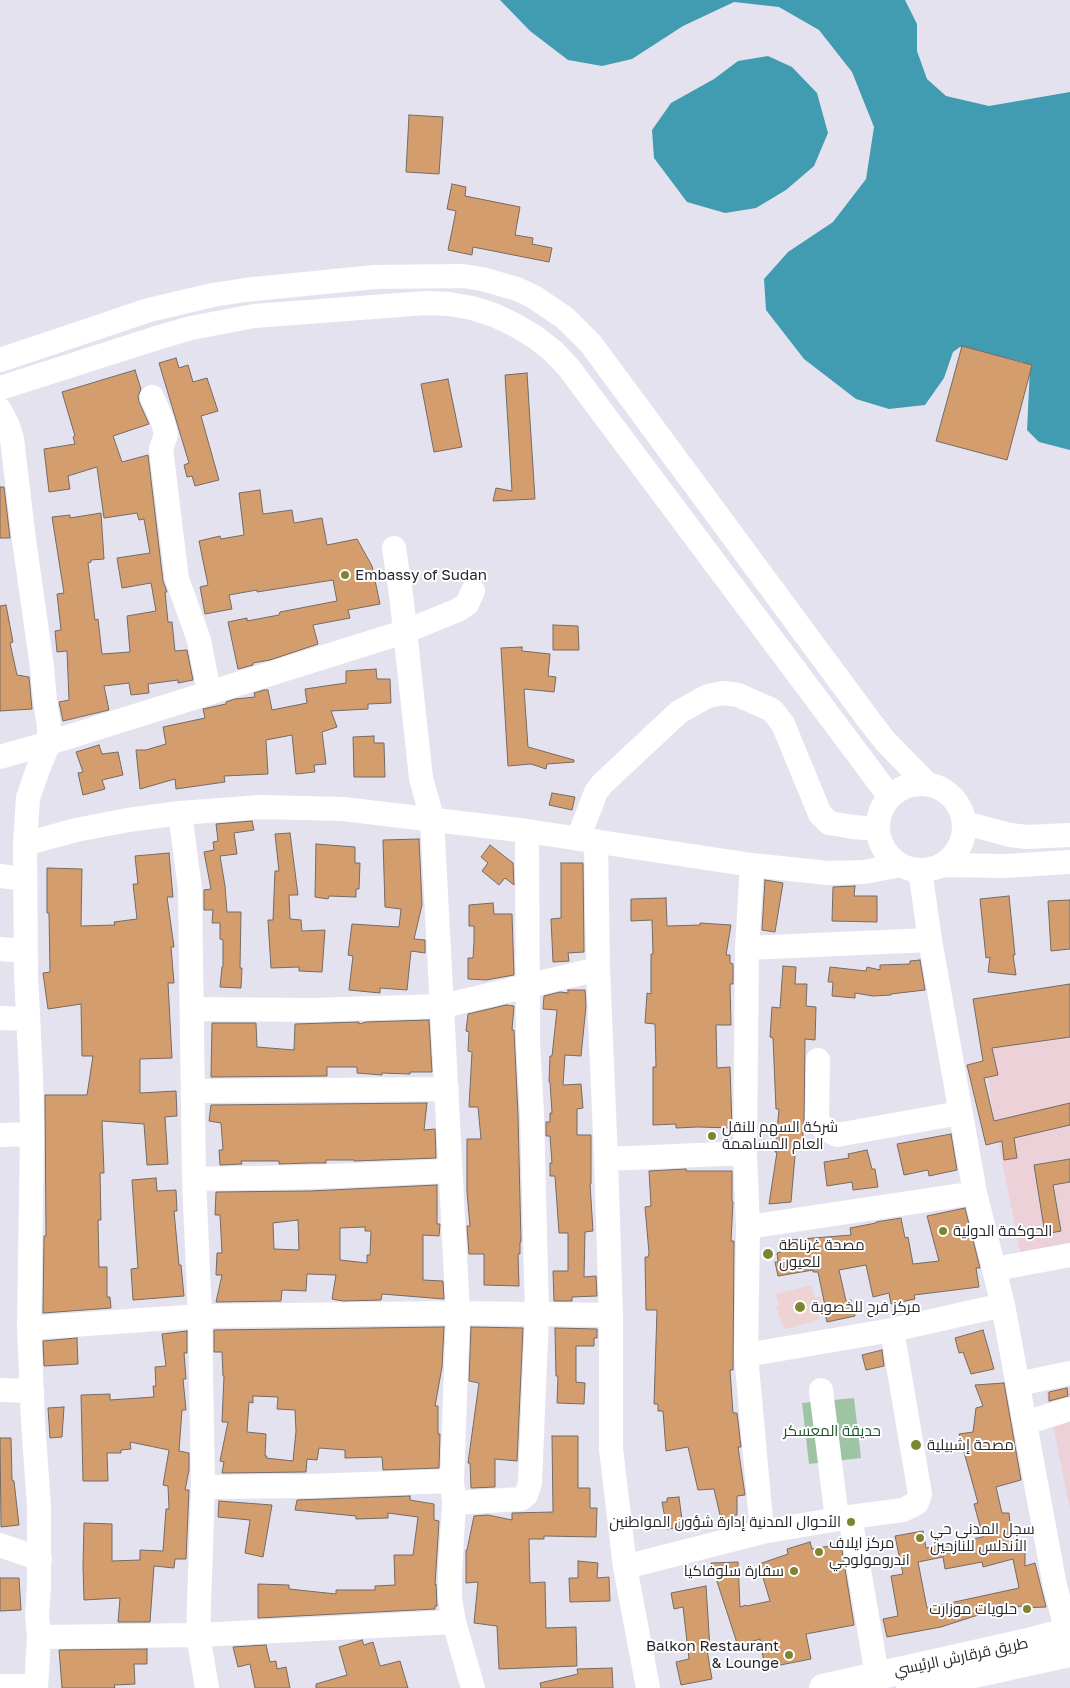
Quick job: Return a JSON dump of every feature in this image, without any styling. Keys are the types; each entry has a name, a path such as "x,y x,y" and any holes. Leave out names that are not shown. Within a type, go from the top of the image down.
{"main road":[{"name":"طريق قرقارش الرئيسي","path":"823,1688 1024,1643 1069,1639"},
{"name":"طريق قرقارش الرئيسي","path":"910,1688 1069,1639"}],"street":[{"path":"0,360 149,310 213,295 245,290 375,277 463,276 482,278 517,289 534,297 565,318 592,344 868,719 892,748 927,784"},
{"path":"0,388 160,336 254,316 426,303 472,308 494,315 534,337 569,368 890,797"},
{"path":"152,397 163,422 166,435 161,450 177,579 199,640 209,692"},
{"path":"0,410 12,439 42,667 44,700 49,726 49,744 28,798 25,844 25,951 32,1134 29,1328 39,1507 39,1637 36,1687 0,1686"},
{"path":"394,548 401,594 421,778 432,818 447,1089 449,1171 458,1313 449,1586 454,1622 473,1688"},
{"path":"0,757 49,744 404,632 458,610 467,604 473,591"},
{"path":"648,1688 625,1567 611,1449 611,1315 606,1159 598,969 587,840 596,792 602,784 679,712 708,696 723,693 738,695 772,710 783,724 820,814 829,823 878,829"},
{"path":"913,784 927,784 938,787 948,793 959,806 965,823 962,843 951,859 921,867 889,856 881,844 878,829 879,817 883,806 890,797 900,789 913,784"},
{"path":"25,844 128,820 180,813 261,807 343,809 432,818 752,865 828,873 921,867 1005,866 1070,862"},
{"path":"180,813 190,889 194,1179 200,1316 203,1487 198,1635 207,1688"},
{"path":"965,823 1010,835 1027,837 1070,835"},
{"path":"203,1487 309,1486 453,1492 516,1500 526,1495 528,1490 537,1315 527,987 527,831"},
{"path":"752,865 747,948 744,1153 748,1227 746,1355 762,1532"},
{"path":"921,867 930,940 975,1193 1003,1306 1055,1586 1069,1639"},
{"path":"0,876 25,880"},
{"path":"747,948 930,940"},
{"path":"0,949 25,951"},
{"path":"192,1009 313,1010 443,1006 598,969"},
{"path":"0,1018 28,1019"},
{"path":"818,1060 817,1119 822,1127 837,1134 960,1113"},
{"path":"194,1091 447,1089"},
{"path":"0,1135 32,1134"},
{"path":"606,1159 744,1153"},
{"path":"194,1179 310,1177 449,1171"},
{"path":"748,1227 975,1193"},
{"path":"995,1269 1070,1255"},
{"path":"746,1355 892,1330 1003,1306"},
{"path":"29,1328 200,1316 458,1313 611,1315"},
{"path":"625,1567 762,1532 903,1510 917,1503 919,1498 892,1330"},
{"path":"1018,1384 1070,1373"},
{"path":"0,1390 32,1391"},
{"path":"821,1390 844,1518 877,1675"},
{"path":"1025,1423 1070,1409"},
{"path":"0,1544 40,1559"},
{"path":"39,1637 198,1635 454,1622"}],"shaded area":[{"path":"1070,989 1070,1262 1024,1270 994,1121 977,1008"},
{"name":"مركز فرح للخصوبة","path":"811,1285 815,1298 820,1297 823,1308 818,1309 820,1320 784,1329 776,1307 779,1306 776,1294"},
{"path":"1070,1387 1070,1509 1046,1392"}],"green space":[{"name":"حديقة المعسكر","path":"854,1398 861,1458 809,1464 802,1403"}],"water":[{"path":"500,0 905,0 917,24 917,51 927,79 946,96 989,106 1070,92 1070,450 1039,442 1027,430 1030,367 1023,362 960,347 953,352 944,378 925,405 889,409 856,399 804,359 766,310 764,279 788,252 833,222 866,179 874,127 852,72 819,30 779,7 734,2 683,26 632,59 602,66 568,60 530,31"},
{"path":"768,56 792,67 817,93 828,133 814,166 786,190 756,208 725,213 687,202 654,158 652,130 671,103 714,79 738,61"}],"building":[{"path":"409,115 443,117 439,174 406,172"},
{"path":"452,184 466,187 465,196 520,207 515,235 533,238 532,244 552,248 549,262 473,247 472,255 448,250 456,211 447,209"},
{"path":"962,346 1032,365 1007,460 936,441"},
{"path":"176,358 179,368 188,365 193,382 207,378 218,411 201,416 219,480 195,486 192,476 187,477 184,465 189,463 159,363"},
{"path":"135,370 141,389 138,396 139,402 149,424 113,436 122,462 148,455 163,581 167,592 165,592 168,622 172,622 175,651 187,650 193,680 178,683 178,680 148,684 149,693 131,695 129,683 104,686 109,710 63,721 59,702 69,700 67,651 57,652 55,631 61,630 57,594 64,593 52,517 70,515 70,518 101,513 104,559 91,560 88,563 95,620 98,619 102,654 130,652 127,616 156,611 151,583 122,588 117,558 150,553 144,519 139,520 137,513 104,518 97,467 68,476 70,489 49,492 44,449 75,444 73,437 75,436 62,392"},
{"path":"527,373 535,499 493,501 496,488 512,491 505,375"},
{"path":"448,379 462,447 434,452 421,384"},
{"path":"0,487 4,487 10,538 0,538"},
{"path":"260,490 263,514 292,510 294,523 322,518 327,545 357,539 372,566 380,604 348,610 350,618 313,625 318,644 238,669 228,622 247,618 247,621 279,615 280,612 337,601 333,580 229,595 232,609 205,614 200,587 208,585 199,541 220,536 221,539 244,535 239,493"},
{"path":"6,605 13,642 10,643 17,675 29,677 32,709 0,711 0,606"},
{"path":"553,625 578,626 579,650 553,650"},
{"path":"522,647 522,651 550,654 548,676 556,677 554,692 524,689 528,747 574,760 574,762 547,764 546,769 531,764 508,766 501,648"},
{"path":"376,669 377,679 390,679 391,703 368,704 368,709 331,711 337,727 322,732 326,764 314,765 315,772 296,774 292,735 266,740 268,774 224,776 225,782 176,789 175,779 140,789 136,750 146,750 166,744 163,727 205,718 203,709 226,704 226,702 235,699 255,697 254,693 264,690 268,690 272,710 307,703 305,689 346,683 346,671"},
{"path":"374,736 374,743 384,743 385,777 354,777 353,737"},
{"path":"99,745 102,754 118,752 123,775 102,780 105,789 83,795 78,773 83,772 76,752"},
{"path":"552,793 575,797 572,810 549,805"},
{"path":"252,821 254,830 234,833 237,854 220,856 227,912 241,912 240,968 242,968 241,988 220,987 223,967 223,940 220,939 220,923 212,923 213,910 204,910 204,890 211,889 204,852 214,850 213,842 218,841 216,824"},
{"path":"290,833 298,895 289,895 290,919 301,920 302,931 325,930 322,972 299,971 299,967 271,968 268,920 273,920 275,871 279,871 275,834"},
{"path":"419,839 422,905 414,939 425,940 425,953 411,951 407,990 380,988 380,993 349,990 353,956 348,955 352,924 399,927 401,909 385,907 383,840"},
{"path":"316,844 355,847 355,863 360,863 359,889 356,889 356,897 329,896 328,899 315,897"},
{"path":"490,845 513,863 514,885 505,878 499,885 482,871 488,863 481,857"},
{"path":"169,853 173,897 167,897 174,947 171,947 174,983 168,983 172,1058 140,1059 140,1093 176,1091 177,1116 165,1117 168,1164 147,1165 144,1124 102,1121 104,1173 100,1173 99,1267 107,1267 107,1297 110,1297 111,1308 43,1313 44,1236 46,1236 45,1095 87,1095 93,1056 82,1056 81,1004 48,1009 43,973 50,972 47,868 82,869 81,926 115,925 114,922 137,919 133,884 138,884 135,856"},
{"path":"561,863 583,863 584,952 568,953 569,961 553,962 551,919 561,918"},
{"path":"765,880 783,883 775,932 762,930"},
{"path":"855,886 854,896 877,896 877,922 832,921 833,887"},
{"path":"1009,896 1016,975 988,972 990,957 986,958 980,899"},
{"path":"666,898 667,926 700,925 700,923 731,925 726,955 730,955 730,963 733,964 733,984 730,984 731,1025 716,1025 717,1068 730,1067 732,1128 676,1128 676,1124 653,1125 653,1067 656,1067 655,1024 645,1023 647,993 651,994 652,920 631,921 631,899"},
{"path":"1070,900 1070,949 1051,951 1048,901"},
{"path":"493,903 494,914 512,914 514,975 486,980 468,979 468,958 473,958 474,941 474,926 469,926 469,905"},
{"path":"920,960 925,990 873,996 855,993 855,998 832,996 833,982 828,982 830,967 866,971 867,967 880,970 880,965 910,964 910,961"},
{"path":"783,966 796,967 795,984 807,984 806,1006 816,1007 815,1040 805,1039 804,1123 802,1145 796,1144 791,1202 769,1204 777,1152 775,1152 779,1109 776,1109 773,1038 770,1037 772,1007 780,1008"},
{"path":"1070,984 1070,1037 992,1048 998,1075 984,1078 994,1121 1070,1103 1070,1125 1014,1138 1017,1158 1004,1160 1002,1141 986,1145 967,1065 983,1061 973,999"},
{"path":"568,990 585,990 586,1006 581,1056 565,1055 563,1085 581,1084 583,1108 577,1109 577,1135 591,1135 590,1184 593,1231 585,1232 584,1277 596,1276 597,1296 572,1297 572,1301 554,1301 553,1271 568,1271 568,1233 559,1233 555,1176 550,1176 550,1163 552,1163 550,1136 546,1136 546,1122 550,1122 550,1113 552,1113 549,1082 550,1056 552,1056 557,1010 543,1009 544,996 560,992 568,993"},
{"path":"506,1005 514,1006 512,1030 514,1030 518,1115 521,1242 520,1254 518,1254 519,1286 484,1285 484,1254 469,1254 467,1226 470,1226 467,1192 467,1139 481,1139 478,1107 469,1107 472,1052 468,1051 469,1032 466,1031 468,1014"},
{"path":"429,1020 432,1072 410,1072 410,1074 382,1073 382,1075 357,1073 357,1067 327,1067 327,1076 211,1077 212,1023 256,1023 257,1047 294,1050 295,1024 359,1022 359,1024 366,1022"},
{"path":"427,1103 424,1130 435,1129 436,1158 354,1161 326,1160 326,1163 279,1164 279,1161 241,1161 242,1164 220,1165 219,1150 223,1150 221,1123 209,1121 211,1105"},
{"path":"951,1134 957,1170 929,1176 928,1170 904,1175 897,1144"},
{"path":"867,1150 872,1169 875,1169 878,1187 853,1190 852,1182 827,1186 824,1162 849,1158 848,1154"},
{"path":"1070,1159 1070,1182 1053,1185 1061,1231 1045,1234 1034,1165"},
{"path":"686,1169 686,1171 732,1171 731,1241 734,1241 733,1370 730,1370 733,1413 737,1413 741,1447 738,1447 745,1495 737,1496 737,1515 734,1515 736,1525 723,1528 714,1489 698,1490 688,1447 666,1451 663,1411 658,1411 658,1404 654,1404 657,1310 646,1310 645,1257 648,1257 649,1253 645,1207 651,1206 649,1171"},
{"path":"156,1178 157,1191 176,1190 177,1211 174,1211 184,1296 133,1300 131,1269 138,1268 132,1180"},
{"path":"437,1185 437,1224 440,1224 439,1236 423,1235 423,1280 443,1281 444,1299 382,1294 381,1300 343,1301 332,1299 336,1275 307,1274 306,1291 282,1290 281,1301 216,1302 222,1275 216,1275 217,1253 222,1253 220,1215 215,1215 216,1192 310,1191","holes":["298,1220 299,1250 274,1249 273,1223","365,1227 365,1231 371,1231 370,1255 367,1255 367,1263 340,1260 340,1228"]},
{"path":"965,1208 980,1268 976,1268 979,1287 914,1295 915,1299 891,1304 889,1293 873,1297 866,1265 839,1270 846,1301 851,1300 855,1316 827,1322 818,1272 813,1272 813,1270 778,1276 775,1262 778,1262 777,1253 781,1252 780,1244 790,1242 789,1240 851,1235 850,1228 901,1218 905,1238 908,1237 913,1264 939,1261 927,1216"},
{"path":"444,1327 442,1367 435,1406 438,1406 438,1434 440,1434 439,1468 383,1470 382,1457 345,1458 345,1450 319,1448 317,1460 307,1459 306,1472 222,1473 224,1462 220,1461 228,1422 222,1422 224,1376 222,1352 214,1352 214,1330","holes":["253,1396 278,1397 277,1409 295,1410 296,1431 293,1461 266,1458 266,1434 247,1432 249,1402 253,1403"]},
{"path":"471,1327 523,1328 517,1461 495,1459 495,1487 471,1488 470,1463 468,1463 479,1383 469,1381"},
{"path":"555,1328 597,1329 597,1338 594,1338 594,1346 576,1346 576,1382 585,1383 584,1404 557,1403 558,1376 556,1376"},
{"path":"983,1330 994,1369 971,1374 963,1352 959,1353 955,1338"},
{"path":"187,1331 187,1353 184,1353 186,1379 183,1379 186,1410 182,1410 179,1451 189,1453 189,1470 185,1490 189,1490 186,1559 175,1559 174,1568 154,1566 150,1622 118,1622 120,1598 84,1600 84,1523 112,1524 112,1561 140,1560 140,1550 163,1551 166,1509 169,1509 168,1486 163,1485 169,1450 130,1442 131,1449 121,1450 121,1453 107,1453 108,1481 83,1481 81,1395 110,1394 110,1400 154,1397 153,1386 156,1386 155,1367 166,1366 162,1334"},
{"path":"77,1338 78,1364 44,1366 43,1341"},
{"path":"882,1350 884,1366 866,1370 862,1355"},
{"path":"1004,1383 1021,1480 996,1487 1002,1513 1009,1513 1012,1544 1025,1544 1025,1566 1035,1563 1046,1607 1022,1608 1022,1606 975,1616 941,1627 887,1637 883,1619 898,1616 891,1576 903,1574 895,1536 923,1531 926,1548 983,1537 974,1504 978,1503 959,1434 973,1432 976,1408 983,1406 975,1385","holes":["943,1557 945,1569 982,1562 983,1567 1013,1559 1019,1588 927,1608 918,1562"]},
{"path":"1067,1388 1068,1396 1049,1401 1049,1392"},
{"path":"64,1407 62,1437 50,1438 48,1408"},
{"path":"552,1436 578,1436 578,1488 590,1488 590,1508 597,1508 596,1537 544,1536 544,1539 529,1539 530,1583 545,1582 546,1628 576,1627 577,1666 499,1669 497,1626 474,1623 478,1582 466,1583 466,1550 474,1516 488,1515 512,1520 512,1513 553,1512"},
{"path":"0,1438 11,1438 12,1480 14,1481 19,1525 1,1527"},
{"path":"410,1496 410,1500 434,1504 434,1520 439,1521 435,1585 437,1606 435,1606 435,1609 258,1618 258,1584 289,1585 289,1589 336,1594 336,1590 375,1590 375,1586 395,1585 394,1555 413,1555 418,1517 388,1513 388,1518 356,1519 356,1516 295,1510 297,1500"},
{"path":"679,1497 683,1527 667,1529 662,1502 667,1502 667,1498"},
{"path":"219,1501 272,1505 263,1557 245,1553 250,1520 218,1517"},
{"path":"810,1542 812,1549 841,1544 854,1625 806,1634 811,1659 765,1668 760,1639 738,1646 711,1563 738,1562 740,1607 747,1606 770,1601 759,1564 788,1554 787,1549"},
{"path":"578,1561 598,1563 597,1578 609,1577 610,1601 570,1602 569,1578 578,1578"},
{"path":"0,1578 19,1578 21,1610 0,1611"},
{"path":"706,1586 710,1649 707,1650 712,1679 681,1685 676,1662 689,1659 683,1607 674,1609 671,1593"},
{"path":"362,1640 364,1645 373,1642 380,1666 400,1661 408,1688 316,1688 316,1684 347,1675 339,1647"},
{"path":"266,1645 270,1662 276,1661 277,1669 286,1667 290,1688 255,1688 250,1664 238,1667 233,1647"},
{"path":"147,1649 147,1664 134,1664 135,1684 114,1685 115,1688 62,1688 59,1650"},
{"path":"612,1668 613,1688 541,1688 540,1683 578,1674 577,1669"}],"place":[{"name":"Embassy of Sudan","path":"345,575"},
{"name":"شركة السهم للنقل العام المساهمة","path":"712,1136"},
{"name":"الحوكمة الدولية","path":"943,1231"},
{"name":"مصحة غرناطة للعيون","path":"768,1254"},
{"name":"مركز فرح للخصوبة","path":"800,1307"},
{"name":"مصحة إشبيلية","path":"916,1445"},
{"name":"الأحوال المدنية إدارة شؤون المواطنين","path":"851,1522"},
{"name":"سجل المدني حي الأندلس للنازحين","path":"920,1538"},
{"name":"مركز ايلاف اندرومولوجي","path":"819,1552"},
{"name":"سفارة سلوفاكيا","path":"794,1571"},
{"name":"حلويات موزارت","path":"1027,1609"},
{"name":"Balkon Restaurant & Lounge","path":"789,1655"}]}
